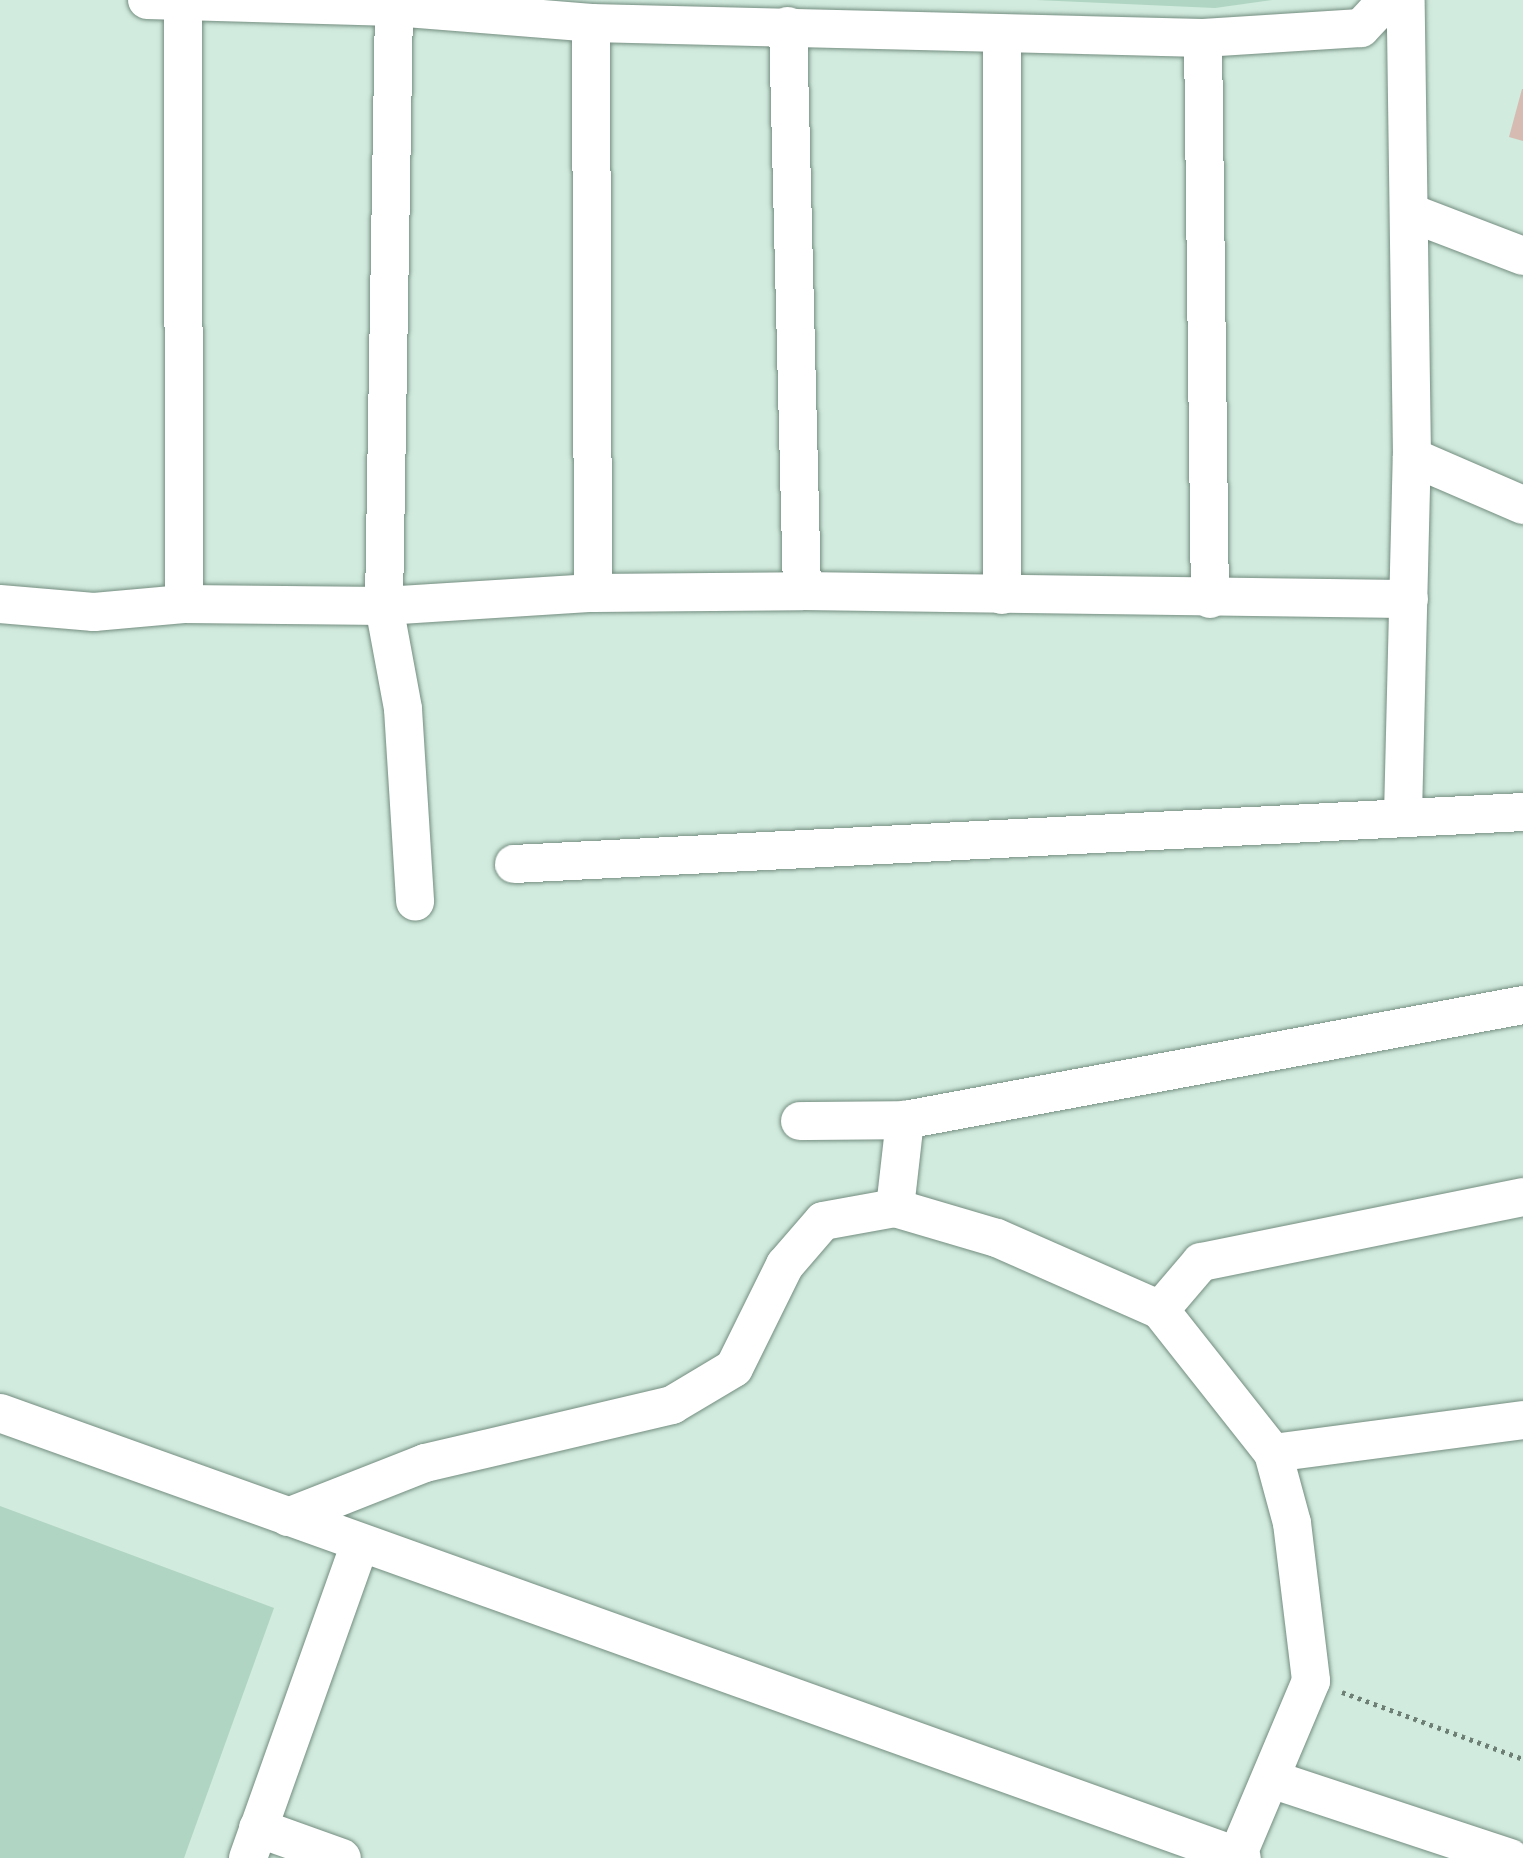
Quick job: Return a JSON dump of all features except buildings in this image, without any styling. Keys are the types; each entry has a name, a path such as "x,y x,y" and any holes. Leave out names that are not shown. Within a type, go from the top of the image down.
{"street":[{"path":"147,0 286,1 394,7 544,9 591,23 796,18 1002,34 1203,38 1356,14 1387,0"},
{"path":"183,0 184,604"},
{"path":"1403,815 1412,457 1411,213 1406,0"},
{"path":"394,7 384,606 403,709 415,902"},
{"path":"796,18 802,592"},
{"path":"591,23 593,593"},
{"path":"1002,34 1002,595"},
{"path":"1203,38 1210,598"},
{"path":"1411,213 1523,256"},
{"path":"1412,457 1523,505"},
{"path":"0,604 94,612 184,604 384,606 593,593 802,592 1409,599"},
{"path":"514,864 1403,815 1523,812"},
{"path":"800,1121 905,1120 1523,1004"},
{"path":"894,1208 905,1120"},
{"path":"1160,1310 1201,1262 1523,1197"},
{"path":"0,1413 288,1517 360,1543 1239,1857 1311,1681 1293,1523 1273,1453 1160,1310 997,1238 894,1208 823,1221 810,1231 785,1265 734,1368 672,1405 425,1463 288,1517"},
{"path":"1273,1453 1523,1420"},
{"path":"342,1858 253,1843 360,1543"},
{"path":"1270,1779 1510,1858"}],"path":[{"path":"1311,1681 1523,1759"}],"green space":[{"path":"1036,0 1272,0 1215,8"},
{"path":"0,1506 274,1608 184,1858 0,1858"}]}
